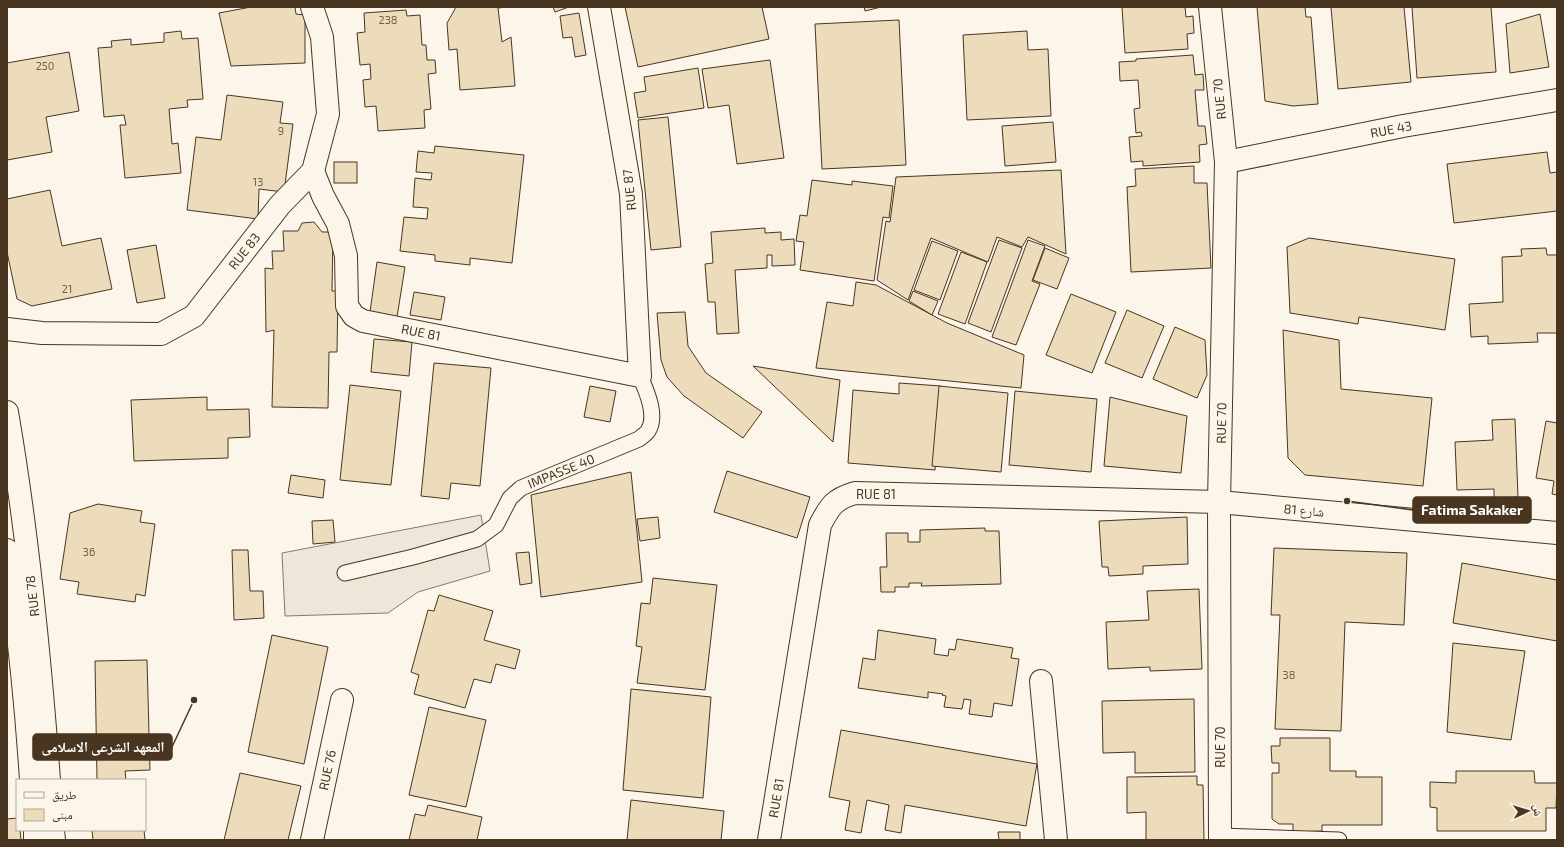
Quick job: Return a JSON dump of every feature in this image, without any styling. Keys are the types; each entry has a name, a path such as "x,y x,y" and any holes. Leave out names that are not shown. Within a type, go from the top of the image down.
{"street":[{"name":"RUE 83","path":"7,329 42,334 161,334 194,316 280,205 313,171 328,114 322,37 312,7"},
{"name":"RUE 87","path":"599,7 631,194 640,376"},
{"name":"RUE 70","path":"1210,7 1226,162 1219,502 1220,838"},
{"name":"RUE 43","path":"1226,162 1403,126 1557,100"},
{"name":"RUE 81","path":"313,171 323,196 338,224 346,256 347,306 354,316 363,321 640,376"},
{"name":"RUE 78","path":"7,412 16,468 39,651 49,779"},
{"name":"RUE 81","path":"769,840 820,524 828,509 841,497 855,493 1219,502"},
{"name":"شارع 81","path":"1219,502 1557,534"},
{"path":"7,550 13,630 27,720 31,779"},
{"path":"1042,681 1056,840"},
{"name":"RUE 76","path":"312,840 342,700"}],"lane":[{"name":"IMPASSE 40","path":"345,573 413,558 477,539 496,525 510,498 521,488 639,439 648,430 652,421 651,407 640,376"},
{"path":"1220,838 1339,840"}],"shaded area":[{"path":"481,515 490,571 418,592 388,613 285,616 282,553"}],"building":[{"path":"251,7 295,7 296,14 305,15 305,63 231,66 219,13"},
{"path":"455,7 507,7 498,8 502,42 511,37 515,86 460,90 457,49 449,50 447,23"},
{"path":"553,7 569,7 555,12"},
{"path":"625,7 762,7 769,39 638,67"},
{"path":"864,7 881,7 865,11"},
{"path":"1122,7 1185,7 1186,17 1193,16 1194,33 1187,34 1188,49 1125,53"},
{"path":"1257,7 1305,7 1306,17 1311,17 1318,104 1293,106 1265,101"},
{"path":"1331,7 1404,7 1411,82 1338,89"},
{"path":"1412,7 1491,7 1496,72 1417,78"},
{"path":"406,10 407,16 420,15 422,45 426,45 427,60 435,60 436,73 428,74 431,109 424,110 425,128 378,131 376,106 365,107 363,80 371,79 370,64 360,65 357,33 365,32 364,13"},
{"path":"579,13 586,55 575,57 572,37 563,38 560,16"},
{"path":"1540,14 1549,67 1510,73 1506,24"},
{"path":"899,20 906,165 822,169 815,24"},
{"path":"181,31 182,39 198,38 203,99 187,100 188,107 169,109 172,144 178,143 181,173 125,178 120,125 126,125 124,115 104,117 98,48 112,47 111,41 131,39 131,45 164,42 164,33"},
{"path":"1027,31 1028,50 1048,49 1051,116 967,120 963,35"},
{"path":"69,52 79,111 46,117 52,152 7,160 7,63"},
{"path":"1193,55 1195,75 1203,74 1204,90 1195,90 1198,126 1205,126 1207,144 1199,145 1200,162 1143,166 1143,161 1131,162 1129,137 1142,136 1141,132 1136,133 1134,109 1140,108 1138,80 1120,81 1119,62 1136,61 1136,59"},
{"path":"770,60 784,158 737,164 729,105 708,108 702,69"},
{"path":"698,68 704,108 638,118 634,93 646,91 644,77"},
{"path":"227,95 283,102 280,123 293,124 284,192 259,189 258,219 187,210 196,137 221,140"},
{"path":"668,117 681,247 651,250 638,120"},
{"path":"1053,122 1056,162 1005,166 1002,126"},
{"path":"435,146 524,155 512,263 470,258 470,265 435,261 435,255 400,251 404,217 427,219 428,208 413,207 415,178 431,180 432,173 416,172 418,151 434,153"},
{"path":"1547,152 1550,173 1557,172 1557,211 1454,223 1447,164"},
{"path":"334,162 357,162 357,183 334,183"},
{"path":"1194,166 1194,183 1207,183 1211,268 1131,272 1127,187 1136,186 1135,169"},
{"path":"1061,170 1066,254 1028,237 1022,247 997,237 988,262 931,238 908,300 877,280 886,221 890,222 896,177"},
{"path":"812,180 852,185 852,181 893,186 889,218 883,217 874,281 800,270 804,242 796,241 800,215 807,216"},
{"path":"50,190 62,246 101,238 112,289 32,306 17,299 7,252 7,199"},
{"path":"314,222 322,232 333,232 332,291 338,291 337,352 329,352 328,408 272,407 274,330 266,332 265,268 273,269 272,251 284,251 283,231 298,231 302,223"},
{"path":"765,228 765,233 781,232 781,240 794,239 795,265 772,266 772,255 767,255 767,268 735,270 739,333 717,334 715,302 708,302 705,264 713,263 711,232"},
{"path":"1309,238 1455,259 1445,330 1359,317 1358,324 1290,313 1287,247"},
{"path":"999,240 1022,248 991,332 968,323"},
{"path":"1028,240 1045,246 1032,281 1040,284 1016,345 992,337"},
{"path":"932,241 958,251 940,300 914,290"},
{"path":"156,245 165,298 137,303 127,250"},
{"path":"1045,248 1069,258 1057,289 1033,280"},
{"path":"1546,248 1547,255 1557,255 1557,333 1537,333 1538,342 1488,344 1488,336 1471,337 1469,304 1503,302 1502,257 1522,256 1521,249"},
{"path":"961,252 987,262 965,324 938,314"},
{"path":"377,262 405,267 397,317 370,312"},
{"path":"856,282 876,285 947,323 1024,355 1021,388 816,368 827,302 853,306"},
{"path":"913,291 938,301 932,315 909,301"},
{"path":"414,292 445,297 441,320 410,315"},
{"path":"1071,294 1116,312 1092,373 1046,355"},
{"path":"1127,310 1164,326 1142,378 1105,363"},
{"path":"685,312 688,346 706,373 762,412 743,438 684,396 667,377 661,360 657,313"},
{"path":"1175,327 1205,340 1207,375 1197,398 1153,379"},
{"path":"1283,330 1339,340 1341,389 1432,398 1423,486 1305,475 1288,458"},
{"path":"374,339 412,342 409,376 371,372"},
{"path":"434,363 491,368 480,486 451,483 449,499 421,496"},
{"path":"753,366 840,380 833,442"},
{"path":"899,383 941,386 935,470 848,463 853,390 899,394"},
{"path":"350,385 401,391 391,485 340,480"},
{"path":"590,386 616,391 610,422 584,417"},
{"path":"939,386 1008,393 1001,472 932,466"},
{"path":"1015,391 1097,399 1091,472 1009,465"},
{"path":"207,397 207,410 249,409 250,437 228,438 228,458 134,461 131,400"},
{"path":"1110,397 1187,416 1181,473 1104,466"},
{"path":"1515,419 1518,497 1494,498 1494,489 1457,490 1455,442 1493,440 1492,420"},
{"path":"1546,421 1557,423 1557,495 1552,494 1554,481 1536,478"},
{"path":"727,471 810,497 797,538 714,512"},
{"path":"631,472 642,582 541,597 531,495"},
{"path":"291,475 325,480 323,498 288,493"},
{"path":"98,504 142,511 140,522 155,524 145,596 136,594 135,602 77,594 79,582 60,579 70,513"},
{"path":"658,517 660,538 640,541 637,519"},
{"path":"1187,517 1188,564 1143,566 1143,574 1109,576 1108,567 1102,567 1099,521"},
{"path":"333,520 335,542 313,544 312,521"},
{"path":"985,528 985,531 999,531 1001,584 921,586 922,583 909,583 909,587 895,587 895,592 881,592 880,567 887,567 886,533 908,533 908,542 920,542 920,530"},
{"path":"1274,548 1407,553 1404,625 1345,622 1341,731 1275,729 1280,615 1271,615"},
{"path":"232,550 248,550 250,591 263,591 264,618 234,620"},
{"path":"529,552 532,583 520,585 516,553"},
{"path":"1462,563 1557,580 1557,641 1453,623"},
{"path":"653,578 717,585 705,690 637,683 642,647 636,646 641,603 650,604"},
{"path":"1199,589 1202,669 1150,671 1150,667 1108,669 1106,622 1149,620 1147,591"},
{"path":"439,595 493,611 484,640 520,650 515,669 496,664 491,683 474,679 465,708 414,694 419,675 411,672 428,610 434,611"},
{"path":"878,630 936,639 934,654 948,656 949,649 955,650 957,639 1013,648 1011,658 1019,659 1012,706 994,703 992,717 969,714 971,700 964,699 962,709 944,707 946,696 942,695 943,694 928,692 928,698 858,688 863,658 875,660"},
{"path":"272,635 328,647 304,764 248,752"},
{"path":"1453,643 1525,651 1511,740 1447,732"},
{"path":"147,660 150,770 125,771 126,779 97,779 95,661"},
{"path":"631,689 711,697 703,798 623,790"},
{"path":"1194,699 1195,772 1135,773 1135,752 1103,753 1102,701"},
{"path":"429,707 486,720 466,807 409,795"},
{"path":"841,730 1037,764 1026,826 905,805 901,833 885,830 889,805 867,800 861,833 845,830 850,801 829,797"},
{"path":"1280,738 1330,738 1330,771 1356,771 1356,777 1382,777 1382,825 1322,825 1322,831 1293,832 1293,824 1279,824 1272,819 1272,773 1279,773 1279,763 1272,763 1271,746 1280,746"},
{"path":"1456,771 1534,771 1535,783 1557,783 1556,808 1546,808 1546,831 1437,831 1437,808 1430,807 1430,782 1456,783"},
{"path":"240,773 301,786 288,840 224,840"},
{"path":"1197,776 1197,785 1203,785 1204,840 1146,840 1146,812 1127,813 1127,777"},
{"path":"631,800 724,811 721,840 627,840"},
{"path":"428,805 482,817 477,840 409,840 415,814 425,816"},
{"path":"16,818 16,831 20,831 21,840 7,840 7,819"},
{"path":"92,831 144,831 145,840 93,840"},
{"path":"998,832 1020,832 1020,840 999,840"}],"place":[{"name":"Fatima Sakaker","path":"1347,501"},
{"name":"المعهد الشرعى الاسلامى","path":"194,700"}]}
